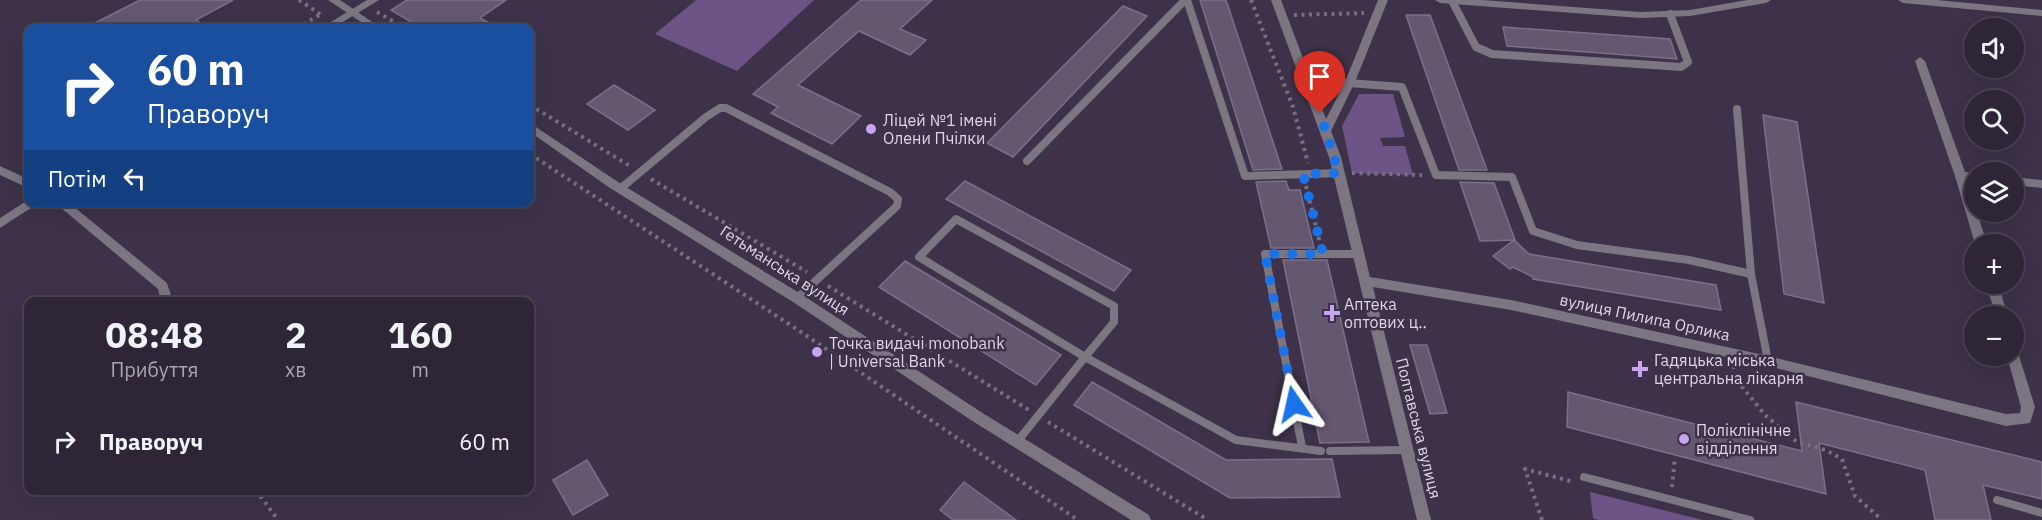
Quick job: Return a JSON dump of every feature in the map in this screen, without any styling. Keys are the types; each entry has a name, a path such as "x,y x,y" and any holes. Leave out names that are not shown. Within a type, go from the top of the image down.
{"street":[{"path":"333,0 370,24"},
{"name":"Полтавська вулиця","path":"1276,0 1326,129 1339,173 1424,520"},
{"path":"1326,129 1350,82 1383,0"},
{"path":"1440,0 1640,15 1690,13 1767,0"},
{"path":"1903,0 1979,4 2042,13"},
{"path":"333,24 370,2"},
{"path":"1920,61 1961,176 1978,234"},
{"name":"Гетьманська вулиця","path":"534,130 620,189 797,298 979,418 1144,520"},
{"path":"0,170 24,182"},
{"path":"2024,182 2042,184"},
{"path":"0,224 27,207"},
{"path":"65,207 164,285 166,297"},
{"name":"вулиця Пилипа Орлика","path":"1366,281 1510,305 1768,361 2006,420 2025,419 2028,407 2016,366"}],"lane":[{"path":"1027,161 1186,0 1245,176 1339,173"},
{"path":"1452,1 1476,47 1492,54 1681,67 1688,62 1670,14"},
{"path":"1308,80 1402,87 1436,175 1512,177 1533,231 1576,245 1689,260 1751,274"},
{"path":"620,189 706,117 720,108 726,108 890,192 898,199 897,206 797,298"},
{"path":"1737,109 1751,274 1768,361"},
{"path":"1017,442 1039,416 1085,357 1114,322 1114,306 956,219 919,257 1085,357 1236,440 1326,451 1406,450"},
{"path":"1302,447 1265,254 1360,254"},
{"path":"1584,477 1750,520"},
{"path":"1997,500 2042,513"}],"path":[{"path":"299,0 321,14 328,24"},
{"path":"1251,0 1293,107 1311,174"},
{"path":"370,2 400,24"},
{"path":"1257,16 1378,13"},
{"path":"304,24 321,14"},
{"path":"534,107 818,279 1208,520"},
{"path":"534,157 798,330 1078,520"},
{"path":"1339,173 1436,175"},
{"path":"1303,174 1323,254"},
{"path":"1733,354 1735,378 1765,415 1797,442 1826,450 1842,459 1855,496 1882,520"},
{"path":"1671,500 1675,457"},
{"path":"260,495 278,520"}],"shaded area":[{"path":"696,0 814,0 737,71 655,34"},
{"path":"1359,94 1393,94 1405,137 1380,138 1383,146 1405,146 1413,175 1352,173 1342,126"},
{"path":"1590,492 1703,520 1598,520 1593,518"}],"building":[{"path":"140,0 233,0 196,20 202,24 93,24"},
{"path":"407,0 506,0 480,18 491,24 414,24 391,10"},
{"path":"861,0 932,0 900,29 926,40 910,55 859,31 798,85 861,116 832,144 771,113 778,107 753,94"},
{"path":"1200,0 1226,0 1282,169 1253,170"},
{"path":"1123,6 1147,16 1013,157 987,143"},
{"path":"1406,15 1430,15 1487,170 1459,170"},
{"path":"1503,27 1670,39 1677,59 1507,46"},
{"path":"614,85 655,110 628,130 587,104"},
{"path":"1763,115 1797,122 1824,303 1784,294"},
{"path":"965,181 1131,270 1114,291 946,199"},
{"path":"1286,181 1289,190 1300,190 1314,248 1271,248 1256,182"},
{"path":"1460,182 1494,183 1515,240 1480,241"},
{"path":"1514,240 1529,254 1716,285 1721,310 1533,279 1513,267 1510,269 1493,256"},
{"path":"1283,260 1327,260 1369,442 1320,443"},
{"path":"905,261 1061,355 1036,385 879,287"},
{"path":"1410,345 1427,345 1447,413 1430,414"},
{"path":"1092,382 1226,460 1332,459 1340,497 1230,498 1074,405"},
{"path":"1568,392 1802,451 1796,402 2042,462 2042,499 1983,485 1991,520 1935,520 1925,470 1819,443 1826,494 1567,427"},
{"path":"587,460 608,495 573,515 553,480"},
{"path":"964,482 1016,520 953,520 940,510"}],"place":[{"name":"Ліцей №1 імені Олени Пчілки","path":"871,129"},
{"name":"Аптека оптових ц‥","path":"1332,313"},
{"name":"Точка видачі monobank | Universal Bank","path":"817,352"},
{"name":"Гадяцька міська центральна лікарня","path":"1640,369"},
{"name":"Поліклінічне відділення","path":"1684,439"}],"route":[{"path":"1294,404 1265,254 1323,254 1303,174 1339,173 1320,113"}]}
